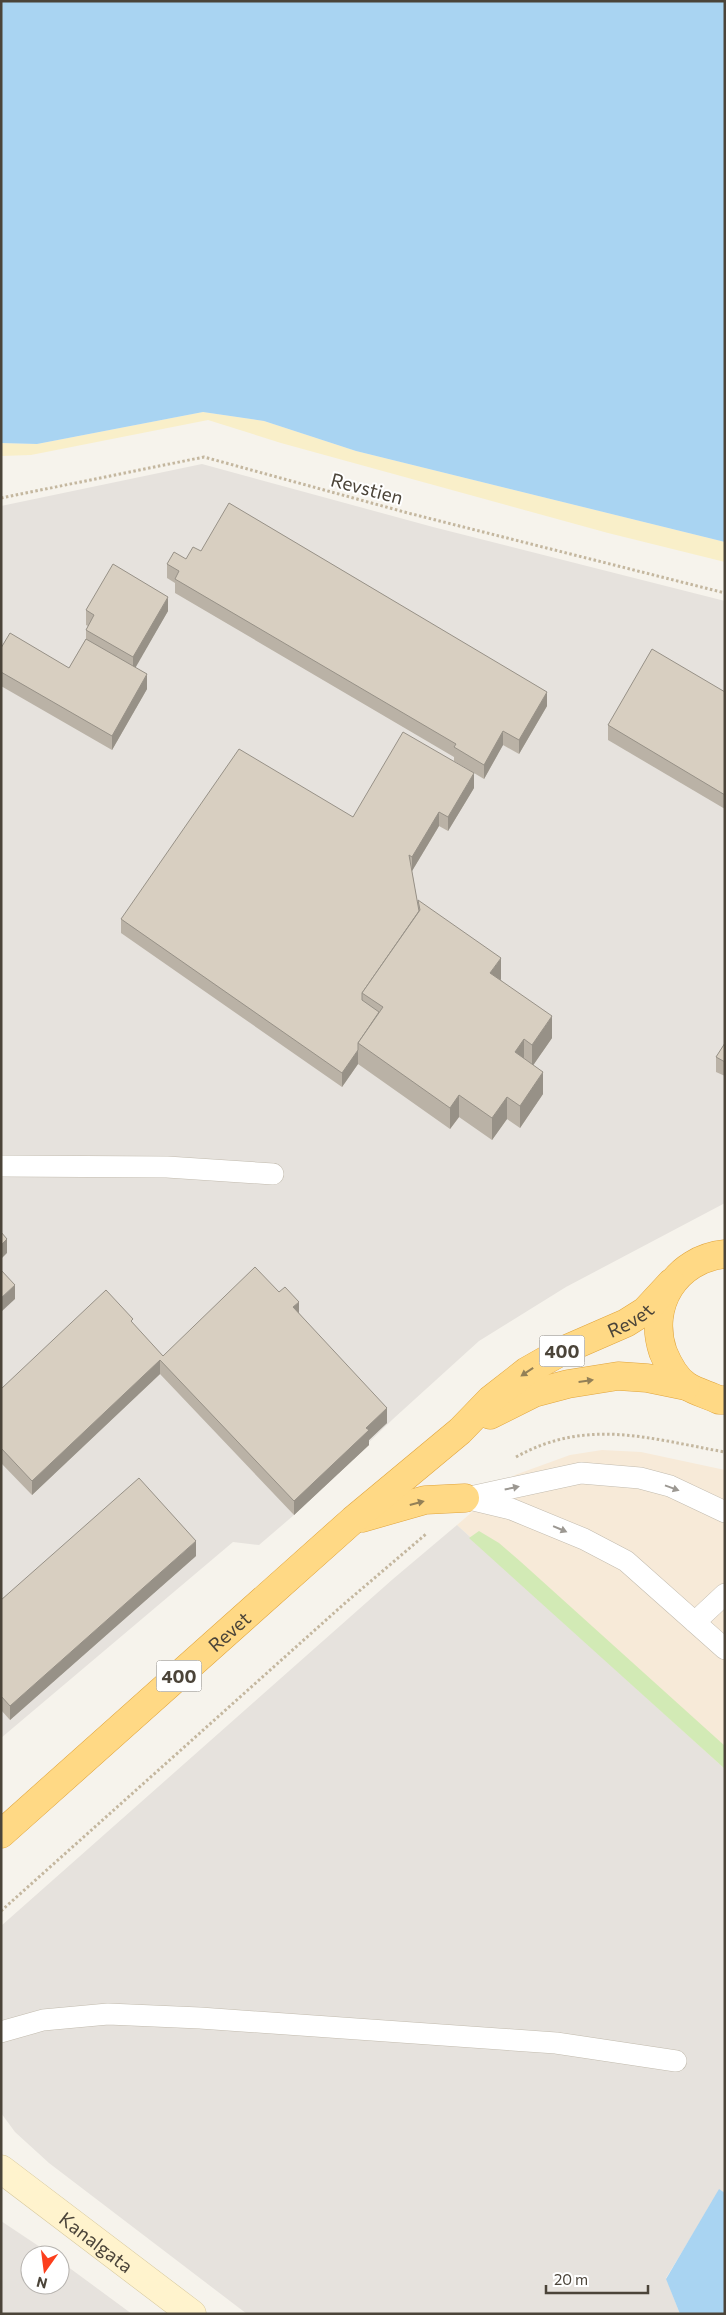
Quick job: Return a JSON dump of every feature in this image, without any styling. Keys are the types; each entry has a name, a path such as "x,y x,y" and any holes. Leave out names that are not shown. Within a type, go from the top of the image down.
{"highway":[{"name":"400","path":"725,1254 712,1255 689,1266 671,1283 659,1310 658,1336 668,1365 686,1386 719,1400 725,1400"},
{"name":"Revet","path":"1,1834 353,1520 460,1430 490,1400 527,1371 564,1350 626,1323 645,1310 671,1283"},
{"name":"Revet","path":"460,1430 534,1393 568,1384 618,1376 647,1378 686,1386"},
{"name":"400","path":"353,1520 425,1500 465,1498"}],"main road":[{"name":"Kanalgata","path":"1,2169 192,2314"}],"lane":[{"path":"1,1166 167,1167 273,1174"},
{"path":"465,1498 581,1473 640,1478 663,1484 725,1512"},
{"path":"465,1498 511,1509 584,1539 626,1562 725,1649"},
{"path":"695,1622 725,1594"},
{"path":"1,2032 43,2020 108,2014 556,2043 676,2061"}],"path":[{"name":"Revstien","path":"1,498 204,457 408,513 725,593"},
{"path":"1,1911 336,1611 432,1529"}],"shaded area":[{"path":"202,464 433,527 725,601 725,1203 566,1287 479,1341 393,1419 294,1515 259,1545 233,1542 1,1738 1,506"},
{"path":"602,1450 641,1452 725,1470 725,1769 457,1525 515,1475 570,1455"},
{"path":"457,1525 725,1769 725,2193 720,2190 666,2278 680,2314 247,2314 49,2163 15,2132 1,2113 1,1926 393,1579"},
{"path":"1,2221 37,2245 20,2245 20,2295 70,2295 70,2268 132,2314 1,2314"}],"green space":[{"path":"479,1531 499,1543 521,1562 725,1746 725,1769 469,1538"}],"sand":[{"path":"203,412 264,421 356,451 725,542 725,562 608,533 281,443 208,420 31,455 1,456 1,443 37,444"}],"water":[{"path":"1,1 725,1 725,542 356,451 264,421 203,412 37,444 1,443"},
{"path":"719,2189 725,2193 725,2314 680,2314 666,2279"}],"building":[{"path":"229,503 547,692 519,740 503,731 484,765 454,747 456,744 175,579 179,571 167,564 174,552 186,559 193,547 201,551"},
{"path":"113,564 168,597 133,657 86,630 94,615 86,610"},
{"path":"10,633 69,668 86,639 147,674 112,736 1,672 1,648"},
{"path":"652,649 725,692 725,795 608,725"},
{"path":"403,732 474,773 448,817 439,812 412,857 409,855 419,911 362,993 362,1000 379,1012 358,1043 358,1050 342,1073 121,919 239,749 353,817"},
{"path":"418,900 501,958 490,973 552,1016 532,1045 524,1039 515,1052 543,1072 520,1106 507,1097 492,1118 459,1095 450,1108 358,1043 383,1007 362,993 420,910"},
{"path":"725,1043 725,1062 716,1057"},
{"path":"1,1232 7,1239 1,1245"},
{"path":"255,1267 279,1292 285,1287 299,1302 293,1307 387,1408 366,1428 369,1430 294,1501 160,1360 32,1481 1,1448 1,1389 106,1290 163,1356"},
{"path":"1,1270 15,1285 1,1298"},
{"path":"139,1478 196,1541 10,1706 1,1696 1,1600"}]}
